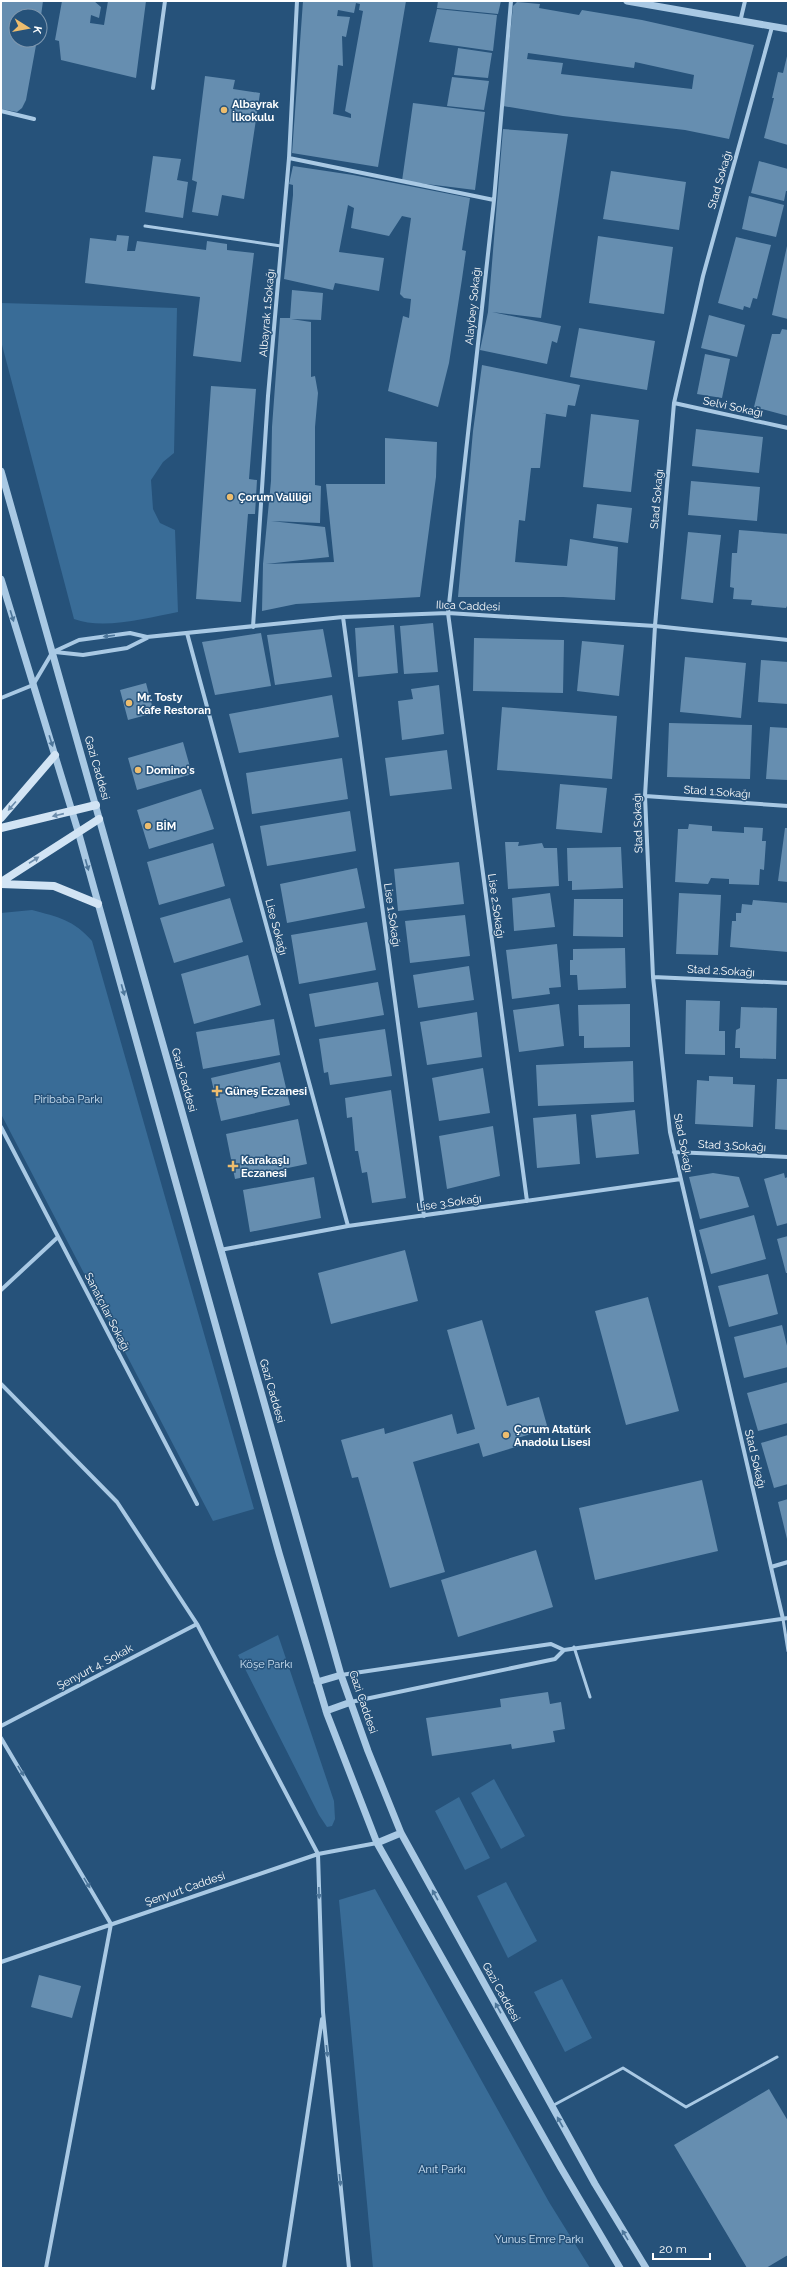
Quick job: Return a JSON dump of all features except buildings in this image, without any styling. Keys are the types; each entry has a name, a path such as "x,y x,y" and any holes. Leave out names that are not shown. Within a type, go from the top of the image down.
{"main road":[{"path":"1,818 55,755"},
{"path":"1,828 96,805"},
{"path":"1,883 78,831 99,819"},
{"path":"1,883 54,886 98,904"}],"street":[{"path":"153,88 164,1"},
{"name":"Albayrak 1.Sokağı","path":"253,627 268,396 289,158 297,1"},
{"name":"Alaybey Sokağı","path":"448,613 494,200 511,1"},
{"path":"627,1 740,22 788,29"},
{"path":"740,22 745,1"},
{"name":"Stad Sokağı","path":"772,27 703,276 674,403 655,626 645,796 653,977 670,1132 782,1619"},
{"path":"1,111 34,119"},
{"path":"289,158 494,200"},
{"name":"Selvi Sokağı","path":"674,403 788,428"},
{"name":"Gazi Caddesi","path":"1,470 341,1675 401,1833 595,2184 646,2268"},
{"path":"1,579 78,831 279,1553 326,1711 377,1843 561,2168 620,2268"},
{"name":"Ilıca Caddesi","path":"53,652 79,640 130,633 147,637 343,617 448,613 655,626 788,640"},
{"name":"Lise 2.Sokağı","path":"448,613 527,1201"},
{"name":"Lise 1.Sokağı","path":"343,617 424,1216"},
{"name":"Lise Sokağı","path":"187,633 348,1226"},
{"name":"Ilıca Caddesi","path":"53,652 83,655 98,653 127,648 147,637"},
{"path":"1,698 33,685 53,652"},
{"name":"Stad 1.Sokağı","path":"645,796 788,806"},
{"name":"Stad 2.Sokağı","path":"653,977 788,983"},
{"name":"Sanatçılar Sokağı","path":"1,1127 197,1504"},
{"name":"Stad 3.Sokağı","path":"674,1152 788,1157"},
{"name":"Lise 3.Sokağı","path":"220,1250 348,1226 681,1179"},
{"path":"1,1290 58,1237"},
{"path":"1,1384 116,1502 197,1624 318,1854 323,2012 349,2268"},
{"path":"771,1567 788,1562"},
{"path":"326,1711 351,1702 555,1659 564,1650 574,1647 788,1618"},
{"name":"Şenyurt 4. Sokak","path":"1,1726 197,1624"},
{"path":"317,1682 341,1675 551,1644 564,1650"},
{"path":"1,1738 111,1924 46,2268"},
{"path":"377,1843 401,1833"},
{"name":"Şenyurt Caddesi","path":"1,1962 318,1854 377,1843"},
{"path":"284,2268 323,2012"}],"lane":[{"path":"145,226 282,246"},
{"path":"782,1619 788,1651"},
{"path":"574,1647 590,1697"},
{"path":"552,2106 623,2068 686,2107 777,2057"}],"green space":[{"path":"1,303 177,308 174,453 163,462 151,480 153,509 160,523 175,530 178,612 139,620 111,623 86,622 74,619 1,341"},
{"name":"Piribaba Parkı","path":"32,910 65,920 79,928 92,941 254,1509 213,1521 1,1114 1,913"},
{"name":"Köşe Parkı","path":"278,1635 334,1801 335,1819 332,1826 327,1827 319,1815 238,1655"},
{"path":"494,1779 525,1836 501,1849 471,1793"},
{"path":"459,1797 490,1858 465,1870 435,1811"},
{"path":"506,1882 537,1941 508,1958 477,1896"},
{"name":"Anıt Parkı","path":"375,1889 549,2202 590,2268 373,2268 339,1900"},
{"path":"562,1979 592,2038 565,2052 534,1992"}],"place":[{"name":"Albayrak İlkokulu","path":"224,110"},
{"name":"Çorum Valiliği","path":"230,497"},
{"name":"Mr. Tosty Kafe Restoran","path":"129,703"},
{"name":"Domino's","path":"138,770"},
{"name":"BİM","path":"148,826"},
{"name":"Güneş Eczanesi","path":"217,1091"},
{"name":"Karakaşlı Eczanesi","path":"233,1166"},
{"name":"Çorum Atatürk Anadolu Lisesi","path":"506,1435"}],"park label":[{"name":"Yunus Emre Parkı","path":"539,2239"}]}
